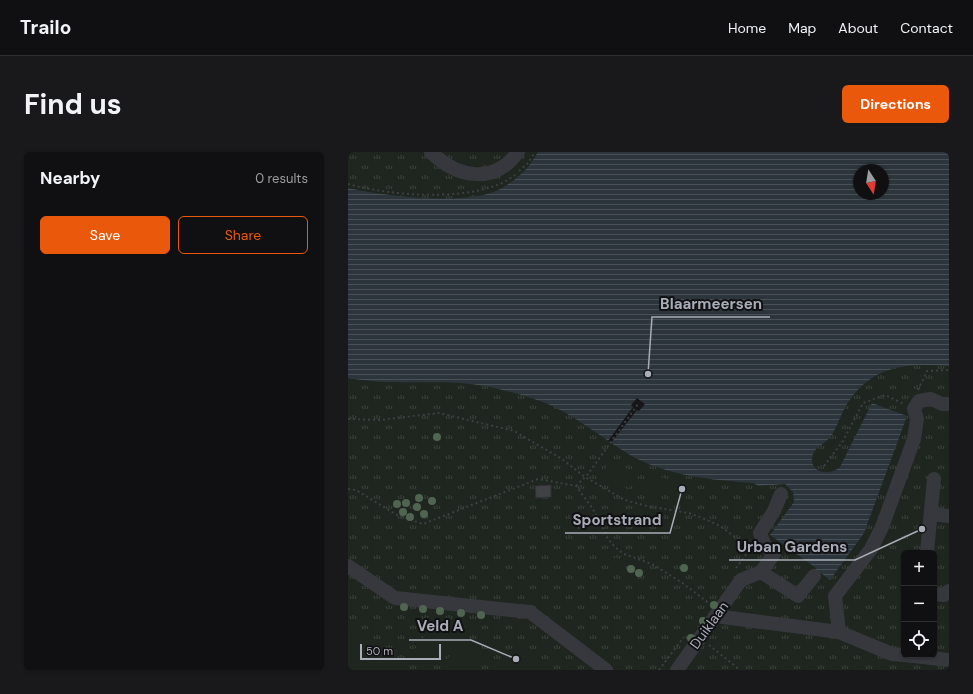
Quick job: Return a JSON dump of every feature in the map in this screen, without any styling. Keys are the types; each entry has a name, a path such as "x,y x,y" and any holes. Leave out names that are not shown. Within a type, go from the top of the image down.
{"street":[{"path":"431,152 448,166 461,172 473,175 487,173 501,168 512,160 518,152"},
{"path":"839,632 835,596 870,550 882,527 914,439 917,419 916,405 932,399 942,404 949,404"},
{"path":"927,550 934,479"},
{"path":"781,494 774,510 760,533 765,546 774,554 765,566 798,596 814,576"},
{"path":"931,514 949,516"},
{"path":"348,566 395,598 530,612 606,670"},
{"name":"Duiklaan","path":"677,670 741,580 765,566"},
{"path":"937,594 944,595 949,591"},
{"path":"715,616 839,632 892,654 901,655"},
{"path":"931,658 949,660"}],"path":[{"path":"348,184 364,189 454,195 487,190 509,180 528,163 535,152"},
{"path":"824,466 843,441 864,403 885,395 916,405 918,389 927,371 949,370"},
{"path":"576,486 588,474 638,404"},
{"path":"348,419 380,420 439,413 514,432 562,459 585,477 625,500 647,506 689,513 720,526 765,566"},
{"path":"348,489 356,490 397,515 423,524 538,479 576,486 593,509 608,539 616,548 624,554 652,564 681,582 710,603 715,616"},
{"path":"700,638 740,670"}],"green space":[{"path":"348,152 949,152 949,670 348,670"},
{"path":"611,460 637,474 629,488 603,474"},
{"path":"653,474 679,484 675,497 648,488"},
{"path":"613,558 619,558 623,562 623,568 619,572 613,572 609,568 609,562"},
{"path":"438,617 458,632 431,668 412,653"},
{"path":"348,630 403,670 348,670"},
{"path":"465,636 485,651 470,670 439,670"},
{"path":"512,648 542,670 497,670"}],"shaded area":[{"path":"538,152 949,152 949,366 908,366 883,372 872,378 862,386 849,401 832,435 817,448 813,454 813,465 820,471 830,472 840,467 872,403 907,416 864,533 830,580 821,573 817,579 812,574 816,568 770,535 794,502 793,492 785,484 759,486 753,483 690,476 659,468 618,448 584,424 560,410 534,399 506,391 479,385 460,383 390,382 348,378 348,188 404,197 470,197 488,194 502,188 518,177 531,163"}],"pier":[{"path":"637,398 645,404 639,411 637,410 611,443 608,441 633,407 631,405"}],"building":[{"path":"551,485 551,497 536,498 535,486"}],"place":[{"name":"Blaarmeersen","path":"648,374"},
{"name":"Sportstrand","path":"682,489"},
{"name":"Urban Gardens","path":"922,529"},
{"name":"Veld A","path":"516,659"}]}
